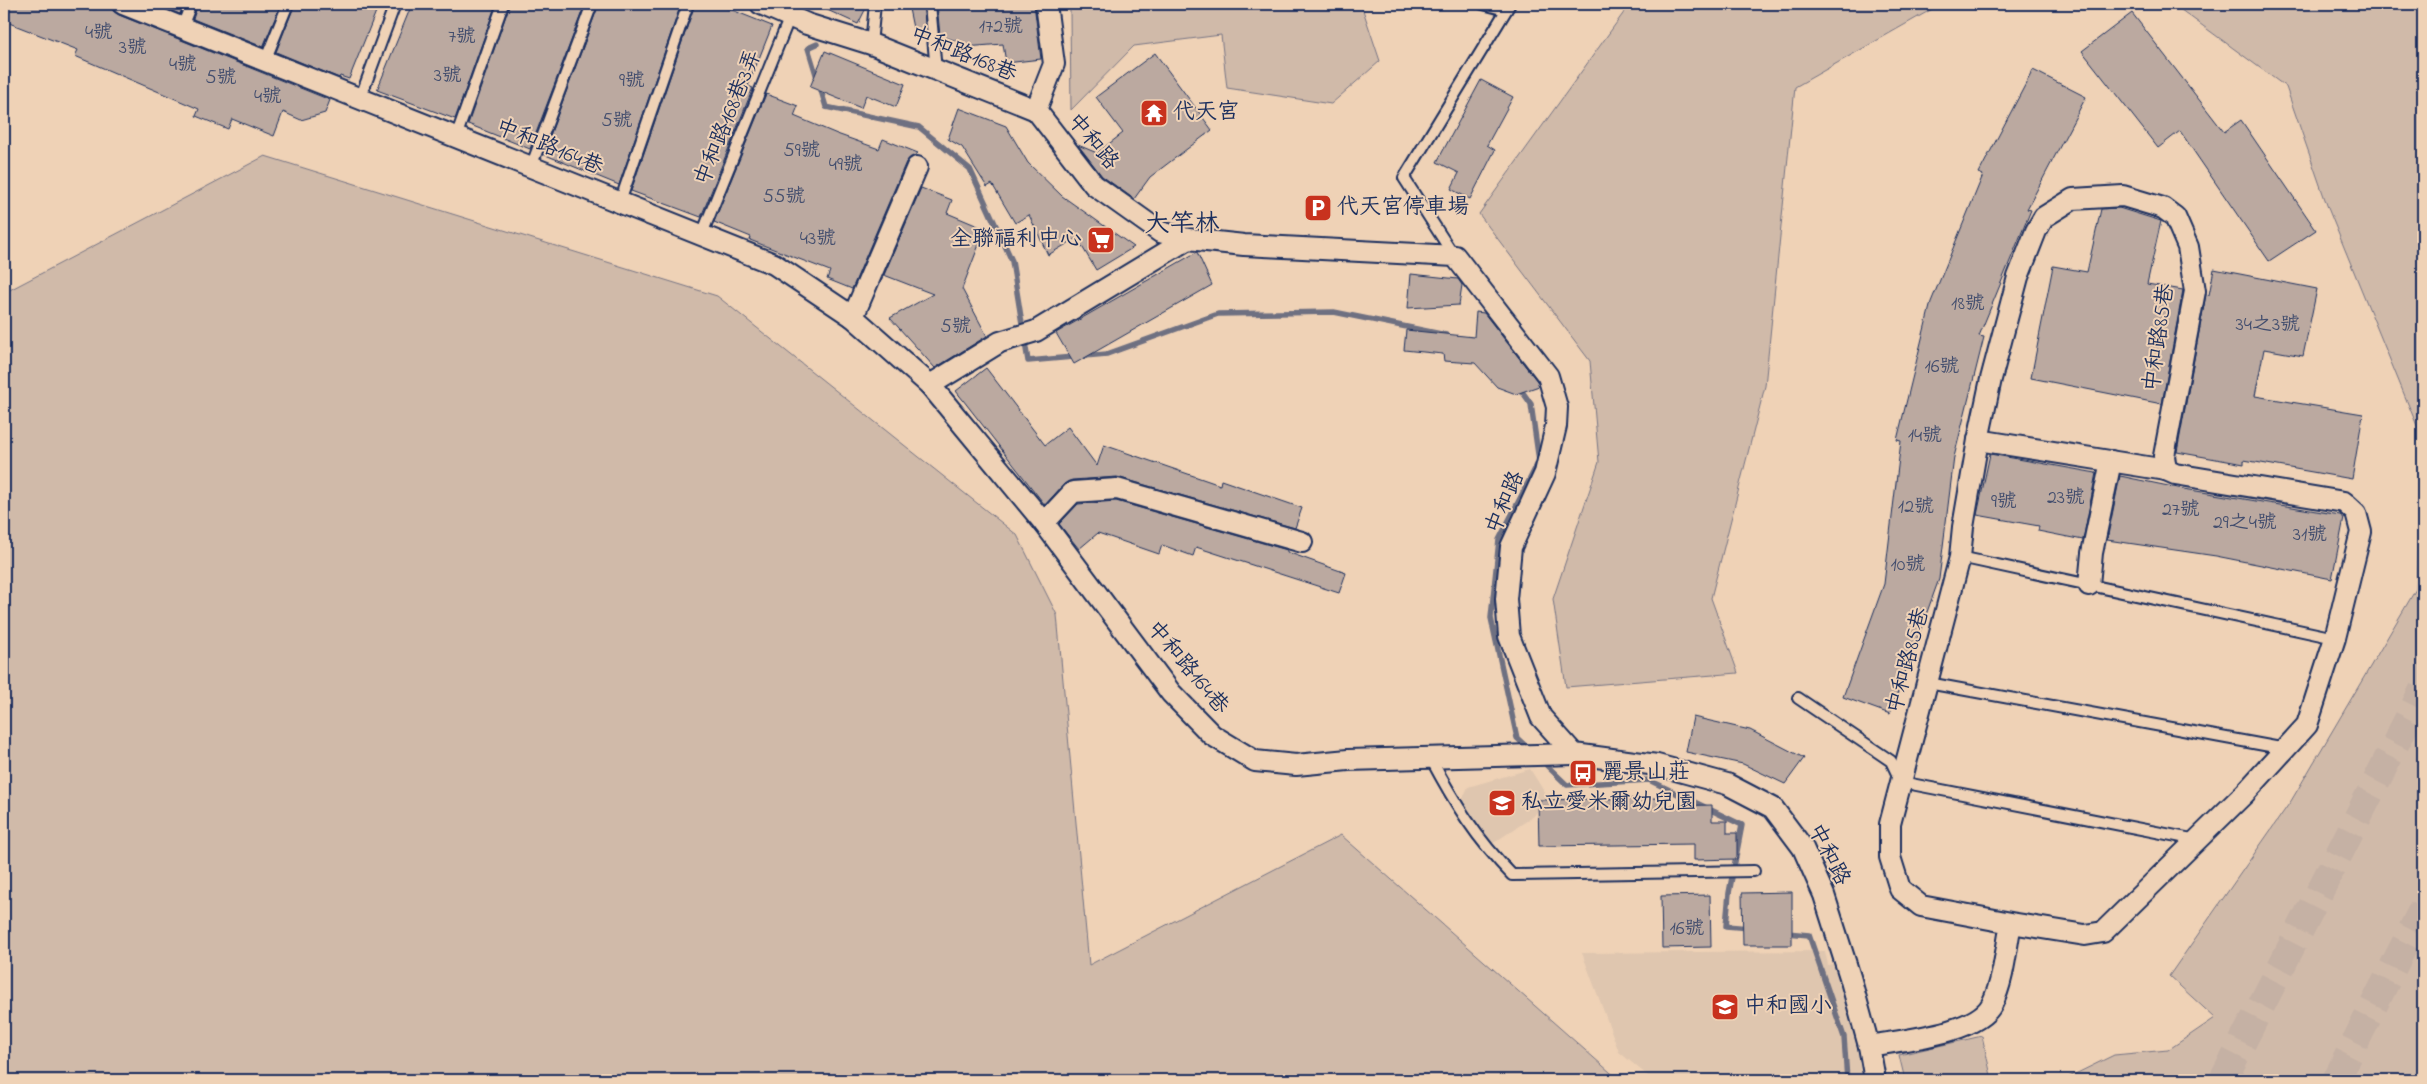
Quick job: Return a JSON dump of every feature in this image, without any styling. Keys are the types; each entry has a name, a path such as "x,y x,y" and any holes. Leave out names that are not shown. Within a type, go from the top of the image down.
{"street":[{"name":"中和路164巷","path":"123,4 774,264 853,317 930,385 1044,523 1171,693 1212,735 1254,762 1296,765 1348,760 1574,754"},
{"name":"中和路168巷","path":"761,4 792,10 811,26 871,44 1036,110"},
{"path":"1036,110 1054,64 1046,4"},
{"name":"中和路","path":"1036,110 1094,185 1160,232 1188,239 1244,245 1455,256 1548,376 1557,407 1556,426 1544,474 1511,548 1506,599 1509,636 1541,717 1574,754 1657,765 1727,784 1772,808 1803,848 1824,895 1850,977 1869,1046 1876,1080"},
{"path":"853,317 917,167"},
{"name":"中和路85巷","path":"2123,196 2163,208 2175,217 2188,247 2195,291 2164,456 2166,470 2175,474 2331,499 2344,502 2356,513 2360,532 2335,638 2307,725 2287,749 2198,840 2103,932 2085,935 1921,906 1900,889 1890,857 1890,824 1960,557 1963,527 1978,440 1995,362 2018,277 2036,230 2044,217 2073,199 2123,196"},
{"path":"930,385 1000,342 1036,331 1188,239"},
{"path":"1978,440 2166,470"},
{"path":"2089,585 2092,553 2111,461"},
{"path":"1044,523 1073,492 1117,489 1302,542"},
{"path":"1869,1046 1964,1027 1980,1019 1991,1005 1996,992 2011,922"}],"lane":[{"path":"182,27 191,4"},
{"path":"265,60 288,4"},
{"path":"360,99 395,4"},
{"path":"456,137 503,4"},
{"path":"531,167 592,4"},
{"path":"620,202 688,4"},
{"path":"871,44 875,4"},
{"path":"930,4 936,71"},
{"path":"1455,256 1404,178 1508,7 1483,4"},
{"name":"中和路168巷3弄","path":"702,234 792,10"},
{"path":"1960,557 2335,638"},
{"path":"1928,682 2287,749"},
{"path":"1798,698 1891,762 1902,782 2198,840"},
{"path":"1431,759 1464,817 1486,848 1512,875 1750,871"}],"shaded area":[{"path":"1068,4 1361,4 1380,61 1331,104 1227,88 1221,35 1134,46 1071,110 1070,11"},
{"path":"1630,4 1941,4 1795,87 1765,386 1711,598 1738,673 1566,687 1553,599 1599,462 1590,361 1479,214"},
{"path":"2173,4 2423,4 2423,1080 2063,1080 2114,1055 2168,1050 2215,1018 2169,976 2291,801 2416,589 2422,438 2328,208 2286,87"},
{"path":"265,156 717,296 1017,535 1057,615 1089,965 1341,835 1619,1080 4,1080 4,293"},
{"name":"私立愛米爾幼兒園","path":"1530,769 1547,796 1534,816 1486,848 1458,809 1468,787"},
{"name":"中和國小","path":"1825,951 1828,965 1835,963 1859,1048 1865,1080 1653,1080 1619,1052 1582,953"},
{"path":"1982,1036 1992,1080 1905,1080 1899,1055"}],"building":[{"path":"4,4 111,4 113,11 119,15 330,100 325,113 301,120 283,112 274,136 232,119 228,129 196,116 199,109 75,56 78,50 4,21"},
{"path":"154,4 184,4 180,14"},
{"path":"198,4 281,4 263,47 193,19"},
{"path":"295,4 379,4 349,79 340,76 339,78 276,52"},
{"path":"412,4 496,4 455,119 377,90"},
{"path":"510,4 585,4 530,149 468,124"},
{"path":"599,4 681,4 619,185 543,154"},
{"path":"695,4 717,4 772,26 748,86 753,88 701,217 631,191"},
{"path":"814,4 868,4 858,24"},
{"path":"908,4 923,4 926,32 913,28"},
{"path":"937,4 1034,4 1041,59 1006,63 1003,44 965,47 964,43 940,36"},
{"path":"2132,13 2224,132 2241,120 2316,230 2269,261 2180,131 2158,148 2082,51"},
{"path":"825,51 905,84 896,107 866,95 861,108 810,87"},
{"name":"代天宮","path":"1155,53 1212,130 1150,177 1134,199 1102,176 1078,145 1097,153 1123,133 1096,97"},
{"path":"2033,70 2086,97 2027,209 2031,210 1979,336 1984,337 1954,457 1939,579 1890,714 1843,697 1884,584 1901,441 1897,440 1931,302 1983,175 1979,173"},
{"path":"1481,80 1513,97 1487,145 1495,150 1470,199 1451,189 1459,173 1437,162"},
{"path":"766,94 798,106 794,116 837,134 879,149 883,139 918,153 906,162 852,289 827,279 830,271 750,240 751,237 714,222"},
{"path":"959,108 1006,126 1028,163 1062,196 1134,247 1096,270 1077,238 1048,255 1029,215 1015,223 992,184 987,187 962,147 948,139"},
{"path":"921,188 952,200 947,213 985,229 962,289 987,336 935,368 890,318 933,294 884,275"},
{"path":"2119,208 2161,221 2147,284 2183,290 2162,404 2031,378 2053,266 2087,272 2101,209"},
{"path":"1197,252 1212,285 1074,364 1056,333"},
{"path":"2214,269 2317,289 2303,356 2264,349 2255,396 2363,414 2352,479 2244,460 2244,464 2177,452 2206,294 2209,295"},
{"path":"1411,274 1458,279 1462,285 1459,305 1408,308"},
{"path":"1476,312 1484,313 1539,386 1516,394 1497,387 1475,363 1444,361 1443,354 1404,350 1406,330 1474,337"},
{"path":"986,368 1045,445 1068,427 1097,466 1104,445 1220,485 1221,480 1302,508 1295,528 1117,477 1072,480 1064,484 1045,505 956,391"},
{"path":"1990,454 2096,473 2083,540 2038,531 2039,526 1977,515"},
{"path":"2120,476 2178,488 2340,515 2344,518 2332,579 2216,556 2107,540"},
{"path":"1116,501 1287,550 1287,552 1346,573 1339,593 1196,547 1193,556 1162,545 1159,554 1098,533 1079,549 1059,524 1078,504"},
{"path":"1693,717 1750,730 1804,758 1785,784 1743,764 1686,752"},
{"path":"1660,798 1660,806 1712,805 1712,821 1727,821 1727,833 1737,833 1737,859 1694,860 1694,844 1539,846 1538,800"},
{"path":"1792,892 1792,945 1743,945 1742,893"},
{"path":"1710,895 1711,947 1662,948 1661,896"}],"waterway":[{"path":"817,44 808,48 826,107 919,127 970,169 1012,261 1028,361 1107,354 1218,314 1334,312 1446,335"},
{"path":"1519,387 1531,404 1539,461 1499,540 1491,618 1517,738 1530,750"},
{"path":"1541,760 1567,785 1649,780 1742,825 1729,893 1726,926 1750,928"},
{"path":"1787,933 1809,935 1844,1037 1847,1080"}],"tunnel":[{"path":"2223,1080 2423,690"},
{"path":"2336,1080 2423,908"}],"place":[{"name":"代天宮","path":"1154,113"},
{"name":"代天宮停車場","path":"1318,208"},
{"name":"全聯福利中心","path":"1101,240"},
{"name":"麗景山莊","path":"1583,773"},
{"name":"私立愛米爾幼兒園","path":"1502,803"},
{"name":"中和國小","path":"1725,1007"}],"district":[{"name":"大竿林","path":"1182,225"}]}
